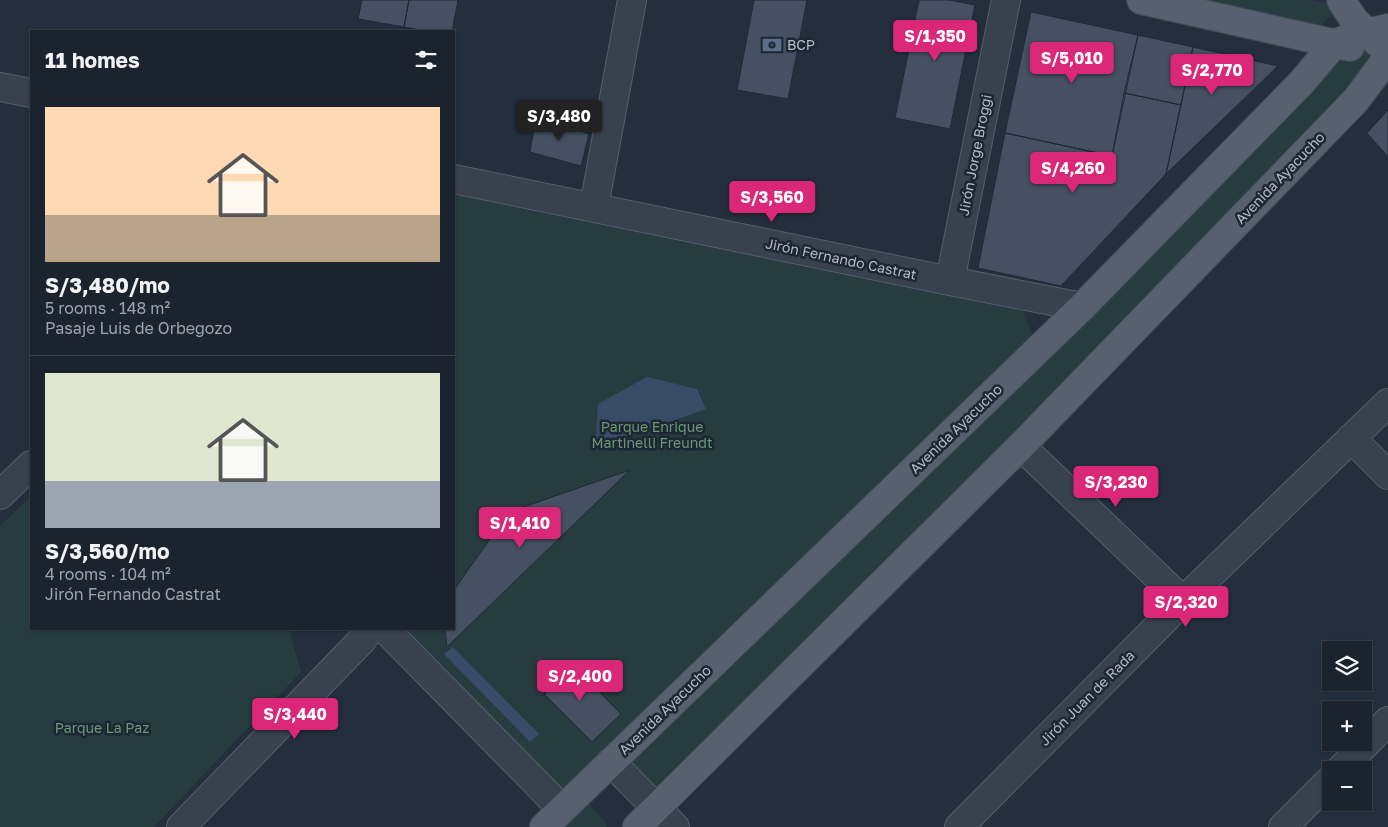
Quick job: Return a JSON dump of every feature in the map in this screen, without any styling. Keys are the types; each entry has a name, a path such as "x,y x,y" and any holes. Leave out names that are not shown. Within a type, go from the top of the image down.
{"main road":[{"path":"1141,0 1334,44 1388,54"},
{"path":"1341,0 1354,20 1377,30 1388,54"},
{"name":"Avenida Ayacucho","path":"553,818 1082,307 1302,82 1334,44 1353,36 1377,30"},
{"name":"Avenida Ayacucho","path":"637,827 1020,446 1356,100 1388,54"}],"street":[{"path":"594,207 632,0"},
{"name":"Jirón Jorge Broggi","path":"950,281 1006,0"},
{"path":"0,86 30,93"},
{"name":"Jirón Fernando Castrat","path":"455,179 1082,307"},
{"name":"Jirón Juan de Rada","path":"959,827 1183,601 1388,403"},
{"path":"1351,438 1388,475"},
{"path":"1020,446 1183,601"},
{"path":"0,495 30,466"},
{"path":"181,827 357,645 369,630"},
{"path":"386,630 553,818"},
{"path":"1349,761 1388,722"},
{"path":"611,762 675,827"},
{"path":"1283,827 1322,788"}],"green space":[{"path":"1192,0 1312,0 1340,6 1320,26"},
{"path":"1334,44 1388,54 656,808 611,762"},
{"name":"Parque Enrique Martinelli Freundt","path":"455,191 1023,311 1034,340 548,813 385,630 455,630"},
{"name":"Parque La Paz","path":"30,497 30,630 289,630 301,672 154,827 0,827 0,526"},
{"path":"588,803 608,825 606,827 563,827"}],"water":[{"path":"647,377 697,389 706,409 595,449 598,404"},
{"path":"453,647 539,734 530,742 444,654"}],"building":[{"path":"362,0 409,0 404,27 358,19"},
{"path":"409,0 458,0 452,30 420,30 404,27"},
{"name":"BCP","path":"754,0 807,0 788,99 737,90"},
{"path":"919,0 949,0 975,5 950,129 895,118"},
{"path":"1031,12 1138,35 1112,156 1005,133"},
{"path":"1138,35 1193,47 1181,105 1124,93"},
{"path":"1193,47 1278,66 1166,174"},
{"path":"1124,93 1181,105 1166,174 1061,286 978,268 1005,133 1112,156"},
{"path":"1388,110 1388,157 1367,133"},
{"path":"536,116 589,134 581,166 530,152"},
{"path":"630,470 447,647 445,630 455,630 455,589 509,512"},
{"path":"575,667 621,714 592,742 545,695 548,677 556,668"}],"place":[{"name":"BCP","path":"772,45"}]}
